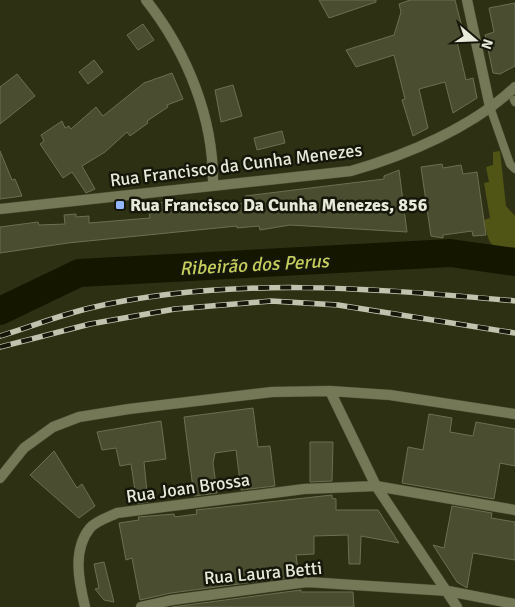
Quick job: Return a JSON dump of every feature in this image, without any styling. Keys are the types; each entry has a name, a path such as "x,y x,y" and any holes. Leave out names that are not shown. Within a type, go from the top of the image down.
{"street":[{"path":"146,0 167,27 180,50 209,130 213,155 213,185"},
{"path":"467,0 490,107"},
{"name":"Rua Francisco da Cunha Menezes","path":"0,209 351,171 387,160 425,144 490,107 515,87"},
{"path":"501,100 515,101"},
{"path":"330,391 376,486 457,607"},
{"path":"0,478 24,448 53,428 79,417 272,392 330,391 390,395 515,414"},
{"name":"Rua Joan Brossa","path":"85,607 79,581 79,559 82,542 91,527 117,514 304,489 376,486 515,510"},
{"name":"Rua Laura Betti","path":"141,607 172,600 307,582 448,591 515,604"}],"lane":[{"path":"490,107 510,164 515,169"}],"green space":[{"path":"500,151 506,206 515,216 515,253 500,249 492,244 487,235 484,220 490,218 484,183 489,182 486,167 493,165 493,152"}],"building":[{"path":"319,0 376,0 376,2 329,18"},
{"path":"410,0 455,0 465,39 457,42 466,80 473,78 477,98 453,113 445,82 419,89 428,128 413,136 402,100 405,99 394,55 356,67 346,50 394,35 401,12 399,4"},
{"path":"515,3 515,66 500,74 493,73 485,35 494,32 489,8"},
{"path":"143,24 154,40 138,50 127,35"},
{"path":"94,60 103,72 88,84 79,72"},
{"path":"172,73 183,99 167,105 168,107 147,121 148,123 130,136 127,132 105,152 82,166 95,189 86,193 72,172 63,178 40,144 44,141 41,135 62,121 65,128 69,126 71,129 96,107 103,116 144,83"},
{"path":"17,74 35,96 0,124 0,87"},
{"path":"233,85 242,116 221,122 215,90"},
{"path":"282,131 285,143 257,150 254,138"},
{"path":"0,151 12,180 15,179 22,196 0,199"},
{"path":"442,164 443,168 461,165 463,174 477,172 486,235 473,236 472,231 443,235 443,238 431,236 421,167"},
{"path":"399,170 407,232 290,225 260,230 259,226 237,228 237,226 68,243 0,253 0,227 38,222 39,225 65,224 64,215 76,214 76,217 89,216 89,223 150,218 148,204 174,201 175,209 246,203 245,196 384,179 384,176"},
{"path":"253,408 258,447 270,446 275,486 241,490 236,450 215,453 213,463 217,493 194,496 184,417"},
{"path":"429,414 452,418 450,432 473,436 476,422 515,429 515,466 500,463 494,499 402,483 408,447 423,450"},
{"path":"161,421 166,459 144,462 148,502 137,504 131,464 120,466 116,448 102,450 97,432"},
{"path":"310,442 333,442 332,481 310,482"},
{"path":"54,451 77,488 82,484 95,506 79,518 30,475"},
{"path":"332,495 332,498 336,499 336,510 378,510 399,543 361,536 360,564 349,564 348,535 314,536 314,554 296,555 299,576 171,593 140,600 132,558 126,560 119,523 139,520 138,517 174,514 175,517 197,514 196,510"},
{"path":"452,506 492,513 491,518 515,522 515,560 473,553 467,588 457,582 433,545 444,548"},
{"path":"104,562 114,602 104,600 95,589 99,588 94,564"},
{"path":"301,590 301,592 353,592 354,607 172,607"}],"waterway":[{"name":"Ribeirão dos Perus","path":"0,311 79,273 450,253 515,262"}],"railway":[{"path":"0,336 90,308 142,298 248,288 356,289 515,301"},
{"path":"0,347 90,324 175,309 271,301 338,305 515,333"}],"place":[{"name":"Rua Francisco Da Cunha Menezes, 856","path":"120,205"}]}
